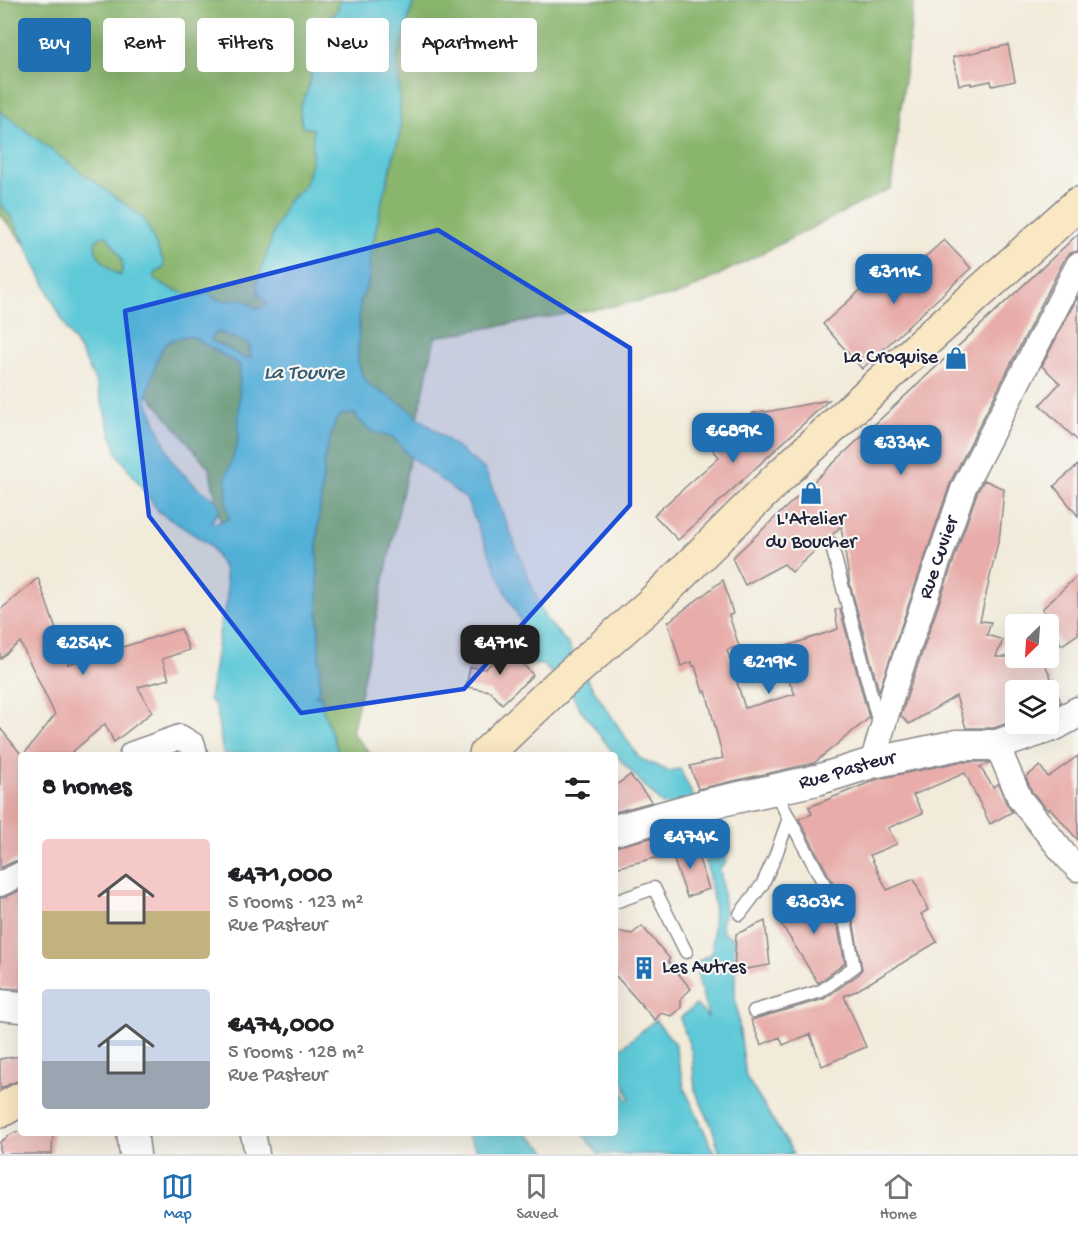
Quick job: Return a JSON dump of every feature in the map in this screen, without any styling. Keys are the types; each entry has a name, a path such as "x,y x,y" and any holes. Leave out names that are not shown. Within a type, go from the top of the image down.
{"main road":[{"path":"488,752 559,685 651,604 782,474 1078,204"},
{"path":"0,1111 18,1101"},
{"path":"0,1130 18,1120"}],"street":[{"name":"Rue Cuvier","path":"872,763 964,487 1078,265"},
{"name":"Rue Pasteur","path":"618,829 708,804 818,780 872,763 957,745 997,745 1055,725 1078,712"},
{"path":"138,752 180,737 193,745 195,752"},
{"path":"997,745 1020,799 1078,869"},
{"path":"0,884 18,875"},
{"path":"0,1005 18,1007"},
{"path":"133,1136 135,1154"},
{"path":"253,1136 257,1154"}],"lane":[{"path":"831,543 881,731"},
{"path":"754,1011 821,990 854,967 846,926 774,790"},
{"path":"740,915 762,885 789,819"},
{"path":"618,901 654,888 686,952"}],"highlighted area":[{"path":"438,230 630,348 630,505 464,689 301,713 149,516 125,311"}],"green space":[{"path":"0,0 914,0 891,188 681,294 435,337 352,733 369,752 315,752 253,666 209,468 0,214"}],"water":[{"name":"La Touvre","path":"340,0 414,0 409,18 401,18 401,46 398,57 401,129 382,201 370,258 368,283 360,301 358,361 362,375 370,386 402,404 485,470 545,618 567,643 586,678 639,758 668,771 680,769 693,796 722,822 729,843 725,864 720,867 725,912 721,923 723,933 736,941 735,996 746,1077 794,1154 720,1154 712,1127 695,1090 692,1053 680,1018 696,1005 708,1017 693,965 712,953 714,904 698,818 661,803 618,757 618,752 611,750 570,691 543,665 527,664 530,639 507,595 466,499 408,455 393,437 371,430 362,424 355,414 341,415 335,422 325,455 317,539 320,690 315,696 321,695 322,707 338,752 223,752 216,707 209,699 221,622 227,603 224,569 210,545 159,512 117,453 96,383 67,330 15,223 0,203 0,111 144,218 164,263 164,268 155,273 154,279 195,298 208,292 215,299 225,301 243,299 257,309 264,307 267,303 259,295 257,283 275,228 288,201 305,185 312,159 313,129 302,127 300,108 311,78 310,72 389,72 389,18 330,18 337,11","holes":["107,236 122,260 120,276 98,256 96,240","219,332 247,343 251,357 245,359 211,341 213,335","187,336 193,337 240,365 238,442 226,477 229,519 216,523 211,522 220,509 217,501 197,487 171,459 146,399 158,357 164,345 172,340"]},
{"path":"655,1020 674,1042 685,1090 715,1154 598,1154 584,1136 618,1136 618,1081 627,1100 630,1098 618,1070 618,1051"},
{"path":"468,1136 529,1136 550,1154 480,1154"}],"building":[{"path":"1008,45 1015,81 992,86 991,81 959,85 953,57"},
{"path":"1078,234 1078,251 1065,258 951,481 879,691 850,584 841,526 832,535 826,537 823,543 792,572 784,564 745,585 732,558"},
{"path":"944,240 971,268 862,369 823,324 866,285 875,294 890,282 894,285"},
{"path":"1078,296 1078,441 1040,405 1060,383 1042,366"},
{"path":"829,400 678,540 654,515 719,457 713,450 753,413"},
{"path":"1078,465 1078,516 1054,486"},
{"path":"984,480 1004,489 1000,533 980,621 991,622 987,635 1003,640 996,657 1005,657 1005,668 1047,668 1052,680 1005,680 1005,724 994,728 966,728 956,696 909,724 901,716 977,493"},
{"path":"1078,575 1078,634 1062,645 1059,641 1059,614 1046,614 1042,609"},
{"path":"38,578 68,664 181,629 189,650 162,659 169,679 138,687 152,712 114,742 105,724 72,752 26,752 55,715 20,642 0,659 0,610"},
{"path":"723,580 733,614 729,615 739,646 727,650 745,708 795,694 775,650 838,629 835,610 840,609 869,718 814,763 698,789 690,766 723,758 706,691 703,692 692,662 681,666 668,622"},
{"path":"508,648 533,675 502,704 490,691 466,687 470,667 485,669"},
{"path":"0,728 19,752 18,860 0,868"},
{"path":"1078,756 1078,840 1050,808 1048,810 1032,792 1026,777 1040,766 1048,777"},
{"path":"959,762 989,762 980,767 993,787 998,784 1012,812 990,824 965,773 913,795 923,813 888,828 897,844 870,855 887,890 914,879 928,910 921,914 937,942 844,996 866,1047 822,1066 810,1034 783,1045 780,1037 761,1045 751,1020 824,999 859,974 862,969 853,921 799,819 812,814 809,807 878,779"},
{"path":"630,775 652,802 618,811 618,784"},
{"path":"666,834 671,854 618,867 618,846"},
{"path":"694,844 709,889 687,897 671,852"},
{"path":"817,889 838,928 845,963 818,983 775,914"},
{"path":"18,891 18,989 0,988 0,898"},
{"path":"765,921 770,965 734,971 736,934"},
{"name":"Les Autres","path":"642,926 670,959 668,961 691,989 681,998 681,1008 672,1016 661,1013 655,1020 618,978 618,932 632,934"},
{"path":"18,1056 18,1081 0,1089 0,1059"},
{"path":"15,1132 18,1132 18,1136 53,1136 52,1154 0,1154 0,1142"}],"place":[{"name":"La Croquise","path":"956,358"},
{"name":"L'Atelier du Boucher","path":"811,493"},
{"name":"Les Autres","path":"644,968"}]}
